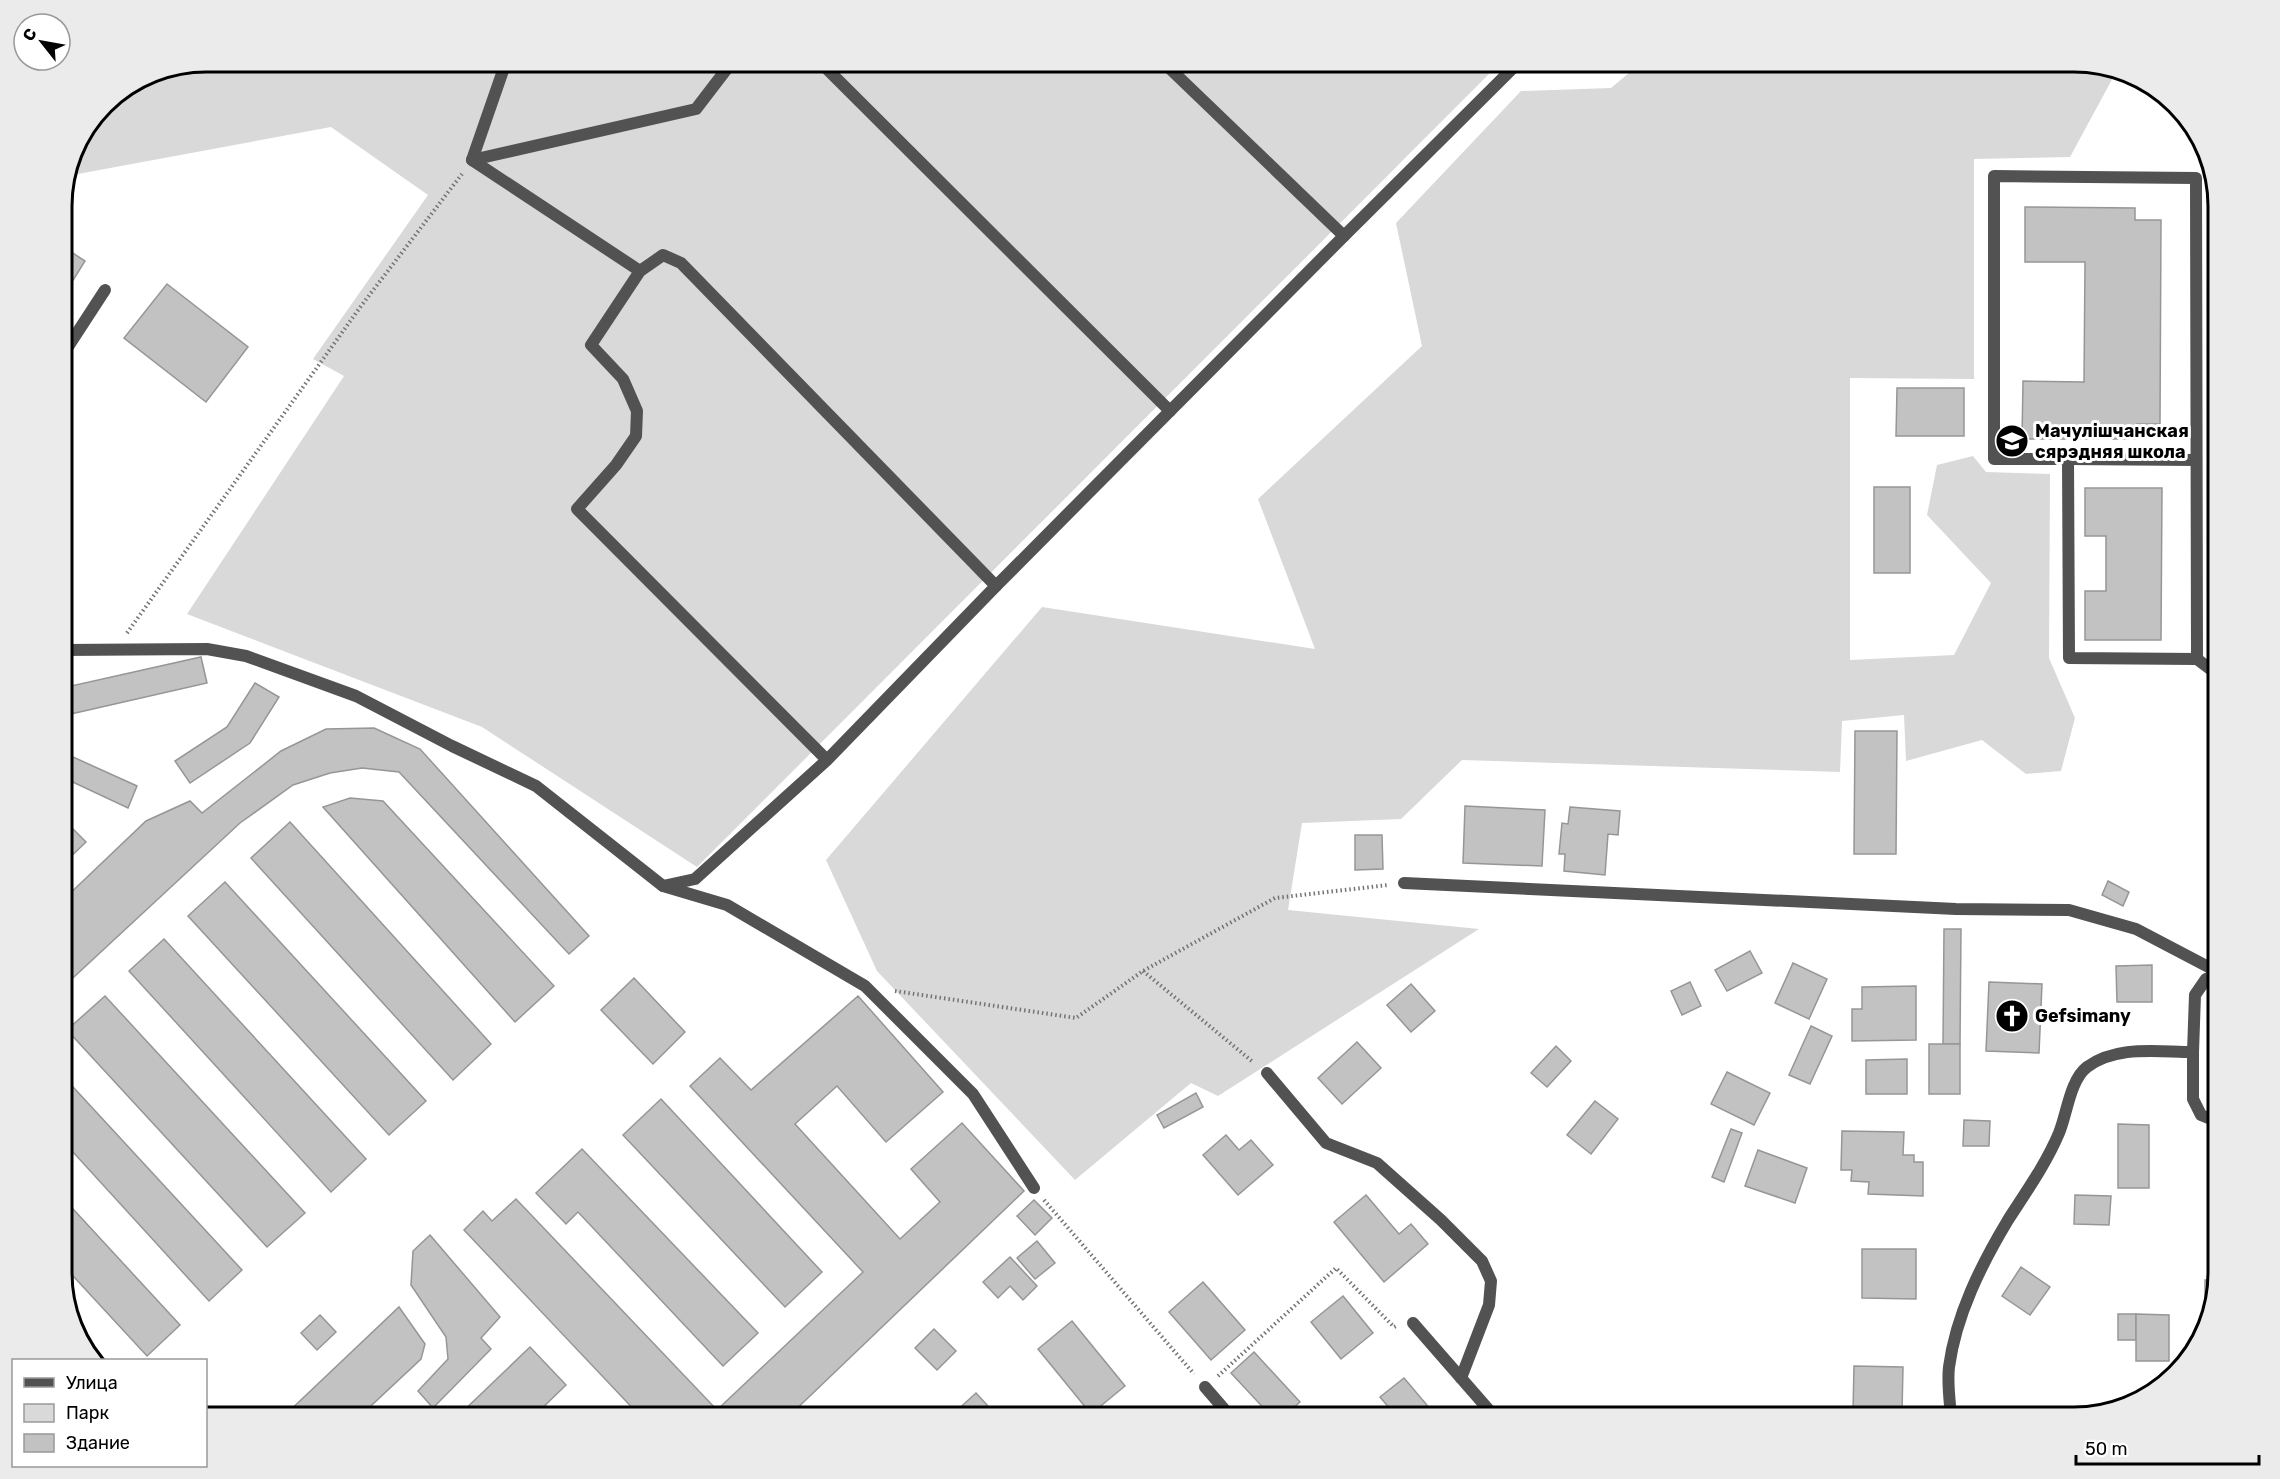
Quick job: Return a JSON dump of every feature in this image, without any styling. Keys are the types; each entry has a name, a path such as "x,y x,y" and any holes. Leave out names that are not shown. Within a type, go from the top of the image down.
{"street":[{"path":"472,160 503,72"},
{"path":"472,160 696,109 724,72"},
{"path":"830,72 1170,411"},
{"path":"1173,72 1344,236"},
{"path":"663,886 695,879 827,760 996,585 1509,72"},
{"path":"472,160 640,272"},
{"path":"2196,460 1994,459 1994,176 2196,178 2197,659"},
{"path":"827,760 577,509 616,465 636,436 637,411 623,380 591,345 640,272 663,255 681,263 996,585"},
{"path":"72,341 105,290"},
{"path":"2068,459 2069,658 2197,659 2208,667"},
{"path":"72,650 207,649 246,656 356,696 536,786 663,886 727,905 865,986 973,1094 1034,1188"},
{"path":"1404,883 1945,909 2069,910 2136,929 2208,968"},
{"path":"2208,978 2195,995 2193,1052 2193,1100 2201,1115 2208,1118"},
{"path":"1951,1407 1949,1368 1966,1299 2007,1223 2044,1162 2059,1133 2071,1092 2085,1069 2109,1054 2136,1051 2193,1052"},
{"path":"1267,1073 1326,1143 1377,1163 1441,1220 1482,1261 1491,1281 1489,1305 1461,1378"},
{"path":"1413,1323 1486,1407"},
{"path":"1205,1387 1222,1407"}],"path":[{"path":"116,648 361,306 472,160"},
{"path":"865,986 1076,1018 1143,971 1275,898 1404,883"},
{"path":"1143,971 1267,1073"},
{"path":"1034,1188 1205,1387 1336,1268 1394,1327 1413,1323"}],"green space":[{"path":"197,72 1491,72 697,867 482,727 187,614 344,376 313,359 428,195 331,127 76,174 82,154 94,131 117,105 131,94 154,82"},
{"path":"1630,72 2074,72 2113,78 2070,157 1974,159 1974,379 1850,378 1850,660 1954,655 1991,583 1927,515 1937,465 1973,456 1986,472 2050,474 2049,658 2075,718 2061,771 2026,774 1982,740 1906,761 1904,715 1842,721 1840,772 1462,760 1401,819 1302,823 1288,910 1479,929 1218,1096 1191,1083 1075,1180 877,971 826,860 1042,607 1315,649 1258,499 1422,346 1396,223 1521,91 1611,88"}],"building":[{"path":"2025,207 2135,208 2135,220 2161,220 2160,424 2137,424 2137,439 2022,439 2023,381 2084,382 2085,262 2025,262"},
{"path":"72,253 85,261 72,282"},
{"path":"167,284 248,347 206,402 124,338"},
{"path":"1897,388 1964,388 1964,436 1896,436"},
{"path":"1874,487 1910,487 1910,573 1874,573"},
{"path":"2085,488 2162,488 2161,640 2085,640 2085,591 2106,591 2106,536 2085,536"},
{"path":"201,657 207,683 72,714 72,686"},
{"path":"255,683 279,697 250,743 190,783 175,761 227,727"},
{"path":"374,728 420,749 589,936 569,954 399,772 362,768 330,773 293,785 240,823 72,979 72,891 146,821 190,801 202,813 281,751 326,729"},
{"path":"1855,731 1897,731 1896,854 1854,854"},
{"path":"72,757 137,786 128,808 72,782"},
{"path":"350,798 383,801 554,986 515,1022 323,807"},
{"path":"1465,806 1545,810 1542,866 1463,863"},
{"path":"1570,807 1620,811 1618,835 1608,834 1605,875 1564,871 1565,854 1559,854 1562,823 1568,824"},
{"path":"290,822 491,1044 453,1080 251,858"},
{"path":"72,828 86,842 72,855"},
{"path":"1355,835 1382,835 1383,869 1355,870"},
{"path":"2108,881 2129,892 2123,906 2102,895"},
{"path":"225,882 426,1101 389,1135 188,916"},
{"path":"1944,929 1961,929 1960,1044 1943,1044"},
{"path":"164,939 366,1159 331,1192 129,971"},
{"path":"1750,951 1762,973 1727,991 1715,970"},
{"path":"1793,963 1827,979 1809,1019 1775,1003"},
{"path":"2152,965 2152,1002 2117,1002 2116,966"},
{"path":"634,978 685,1032 653,1064 601,1010"},
{"path":"1690,982 1701,1006 1682,1015 1671,991"},
{"path":"1989,982 2042,984 2039,1053 1986,1051"},
{"path":"1411,984 1435,1011 1411,1032 1387,1005"},
{"path":"1916,986 1916,1040 1852,1041 1852,1009 1862,1009 1862,987"},
{"path":"105,996 305,1213 267,1247 72,1035 72,1026"},
{"path":"858,996 943,1092 886,1142 837,1086 795,1124 900,1239 940,1202 911,1169 962,1123 1024,1191 798,1407 720,1407 863,1272 690,1086 720,1058 751,1090"},
{"path":"1811,1026 1832,1036 1810,1084 1789,1075"},
{"path":"1357,1042 1381,1068 1342,1104 1318,1078"},
{"path":"1929,1044 1960,1044 1960,1094 1929,1094"},
{"path":"1556,1046 1571,1061 1547,1087 1531,1073"},
{"path":"1907,1059 1907,1094 1866,1094 1866,1060"},
{"path":"1727,1072 1770,1093 1754,1125 1711,1104"},
{"path":"72,1086 242,1270 209,1301 72,1151"},
{"path":"1196,1093 1203,1107 1164,1128 1157,1115"},
{"path":"661,1099 822,1272 785,1307 623,1135"},
{"path":"1595,1101 1618,1119 1591,1154 1567,1135"},
{"path":"1964,1120 1990,1121 1989,1146 1963,1146"},
{"path":"2118,1124 2149,1125 2149,1188 2118,1188"},
{"path":"1731,1129 1742,1133 1724,1182 1712,1177"},
{"path":"1842,1131 1904,1132 1903,1155 1914,1155 1914,1162 1923,1162 1923,1196 1868,1194 1869,1182 1851,1181 1852,1170 1841,1170"},
{"path":"1226,1135 1239,1150 1251,1140 1273,1165 1238,1195 1203,1155"},
{"path":"582,1149 758,1333 723,1366 578,1212 566,1224 536,1193"},
{"path":"1758,1150 1807,1168 1795,1203 1745,1186"},
{"path":"1366,1195 1399,1234 1411,1224 1428,1244 1384,1282 1334,1222"},
{"path":"2075,1195 2111,1196 2109,1225 2074,1224"},
{"path":"516,1199 714,1407 632,1407 464,1230 483,1211 492,1221"},
{"path":"1034,1200 1052,1218 1035,1235 1017,1216"},
{"path":"72,1208 180,1325 147,1356 72,1275"},
{"path":"430,1235 500,1317 481,1338 491,1349 434,1407 418,1391 448,1359 446,1337 411,1285 413,1251"},
{"path":"1037,1241 1055,1263 1035,1279 1017,1258"},
{"path":"1862,1249 1916,1249 1916,1299 1862,1298"},
{"path":"1010,1257 1037,1286 1023,1300 1010,1286 998,1298 983,1282"},
{"path":"2021,1267 2050,1287 2030,1315 2002,1296"},
{"path":"2205,1280 2208,1280 2207,1291 2205,1300"},
{"path":"1203,1282 1245,1330 1211,1360 1169,1312"},
{"path":"1343,1296 1373,1333 1341,1359 1311,1322"},
{"path":"399,1307 425,1344 421,1359 370,1407 294,1407"},
{"path":"2118,1314 2136,1314 2136,1340 2118,1340"},
{"path":"2136,1314 2169,1315 2169,1361 2136,1361"},
{"path":"320,1315 336,1332 317,1350 301,1333"},
{"path":"1072,1321 1125,1386 1100,1407 1085,1407 1038,1349"},
{"path":"934,1329 956,1351 937,1370 915,1348"},
{"path":"530,1347 566,1385 543,1407 467,1407"},
{"path":"1254,1352 1300,1402 1294,1407 1263,1407 1231,1373"},
{"path":"1854,1366 1903,1367 1902,1407 1853,1407"},
{"path":"1404,1378 1429,1407 1388,1407 1380,1397"},
{"path":"976,1393 989,1407 961,1407"}],"place":[{"name":"Мачулішчанская сярэдняя школа","path":"2012,441"},
{"name":"Gefsimany","path":"2012,1016"}]}
